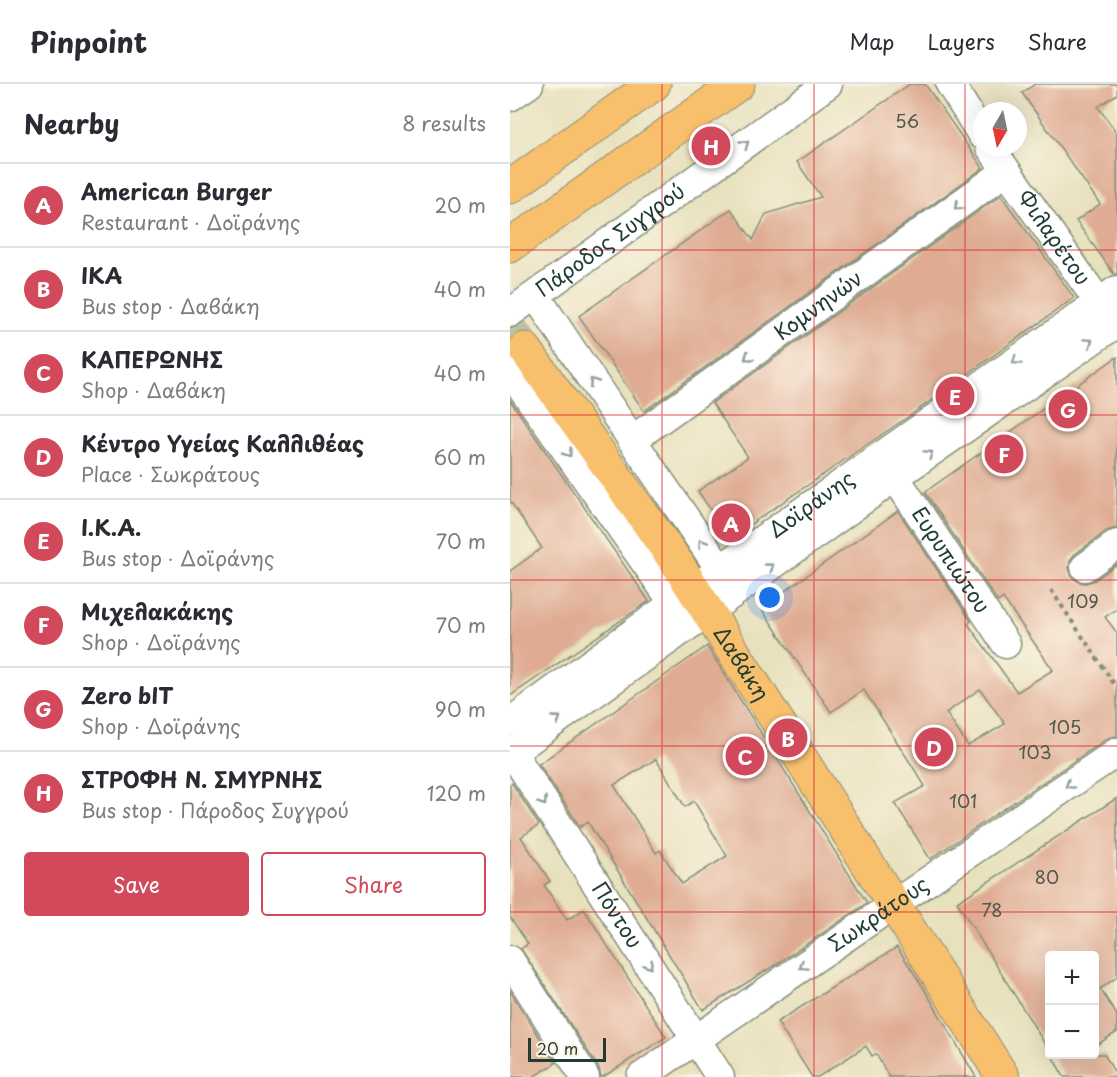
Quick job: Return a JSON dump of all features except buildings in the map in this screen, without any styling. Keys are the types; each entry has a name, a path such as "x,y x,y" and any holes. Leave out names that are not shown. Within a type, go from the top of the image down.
{"main road":[{"path":"510,187 654,84"},
{"path":"510,246 738,84"},
{"name":"Δαβάκη","path":"518,360 691,607 894,905 1003,1077"}],"street":[{"path":"510,97 529,84"},
{"name":"Πάροδος Συγγρού","path":"510,313 828,84"},
{"path":"950,84 973,121"},
{"name":"Φιλαρέτου","path":"995,156 1005,172 1113,314"},
{"name":"Κομνηνών","path":"632,441 1005,172"},
{"path":"536,296 728,581"},
{"name":"Δοϊράνης","path":"728,581 895,477 1113,314"},
{"name":"Δοϊράνης","path":"510,721 691,607 1113,314"},
{"name":"Ευρυπιώτου","path":"895,477 1006,644"},
{"path":"1085,567 1117,544"},
{"name":"Δοϊράνης","path":"511,753 691,607"},
{"name":"Σωκράτους","path":"641,1077 1117,752"},
{"name":"Πόντου","path":"511,753 720,1077"},
{"path":"510,960 585,1077"}],"path":[{"path":"1051,590 1117,688"}],"tunnel":[{"path":"510,327 525,349"}],"place":[{"name":"ΣΤΡΟΦΗ Ν. ΣΜΥΡΝΗΣ","path":"711,146"},
{"name":"Ι.Κ.Α.","path":"955,396"},
{"name":"Zero bIT","path":"1068,409"},
{"name":"Μιχελακάκης","path":"1004,454"},
{"name":"American Burger","path":"731,523"},
{"name":"ΙΚΑ","path":"788,738"},
{"name":"Κέντρο Υγείας Καλλιθέας","path":"934,747"},
{"name":"ΚΑΠΕΡΩΝΗΣ","path":"745,756"}]}
